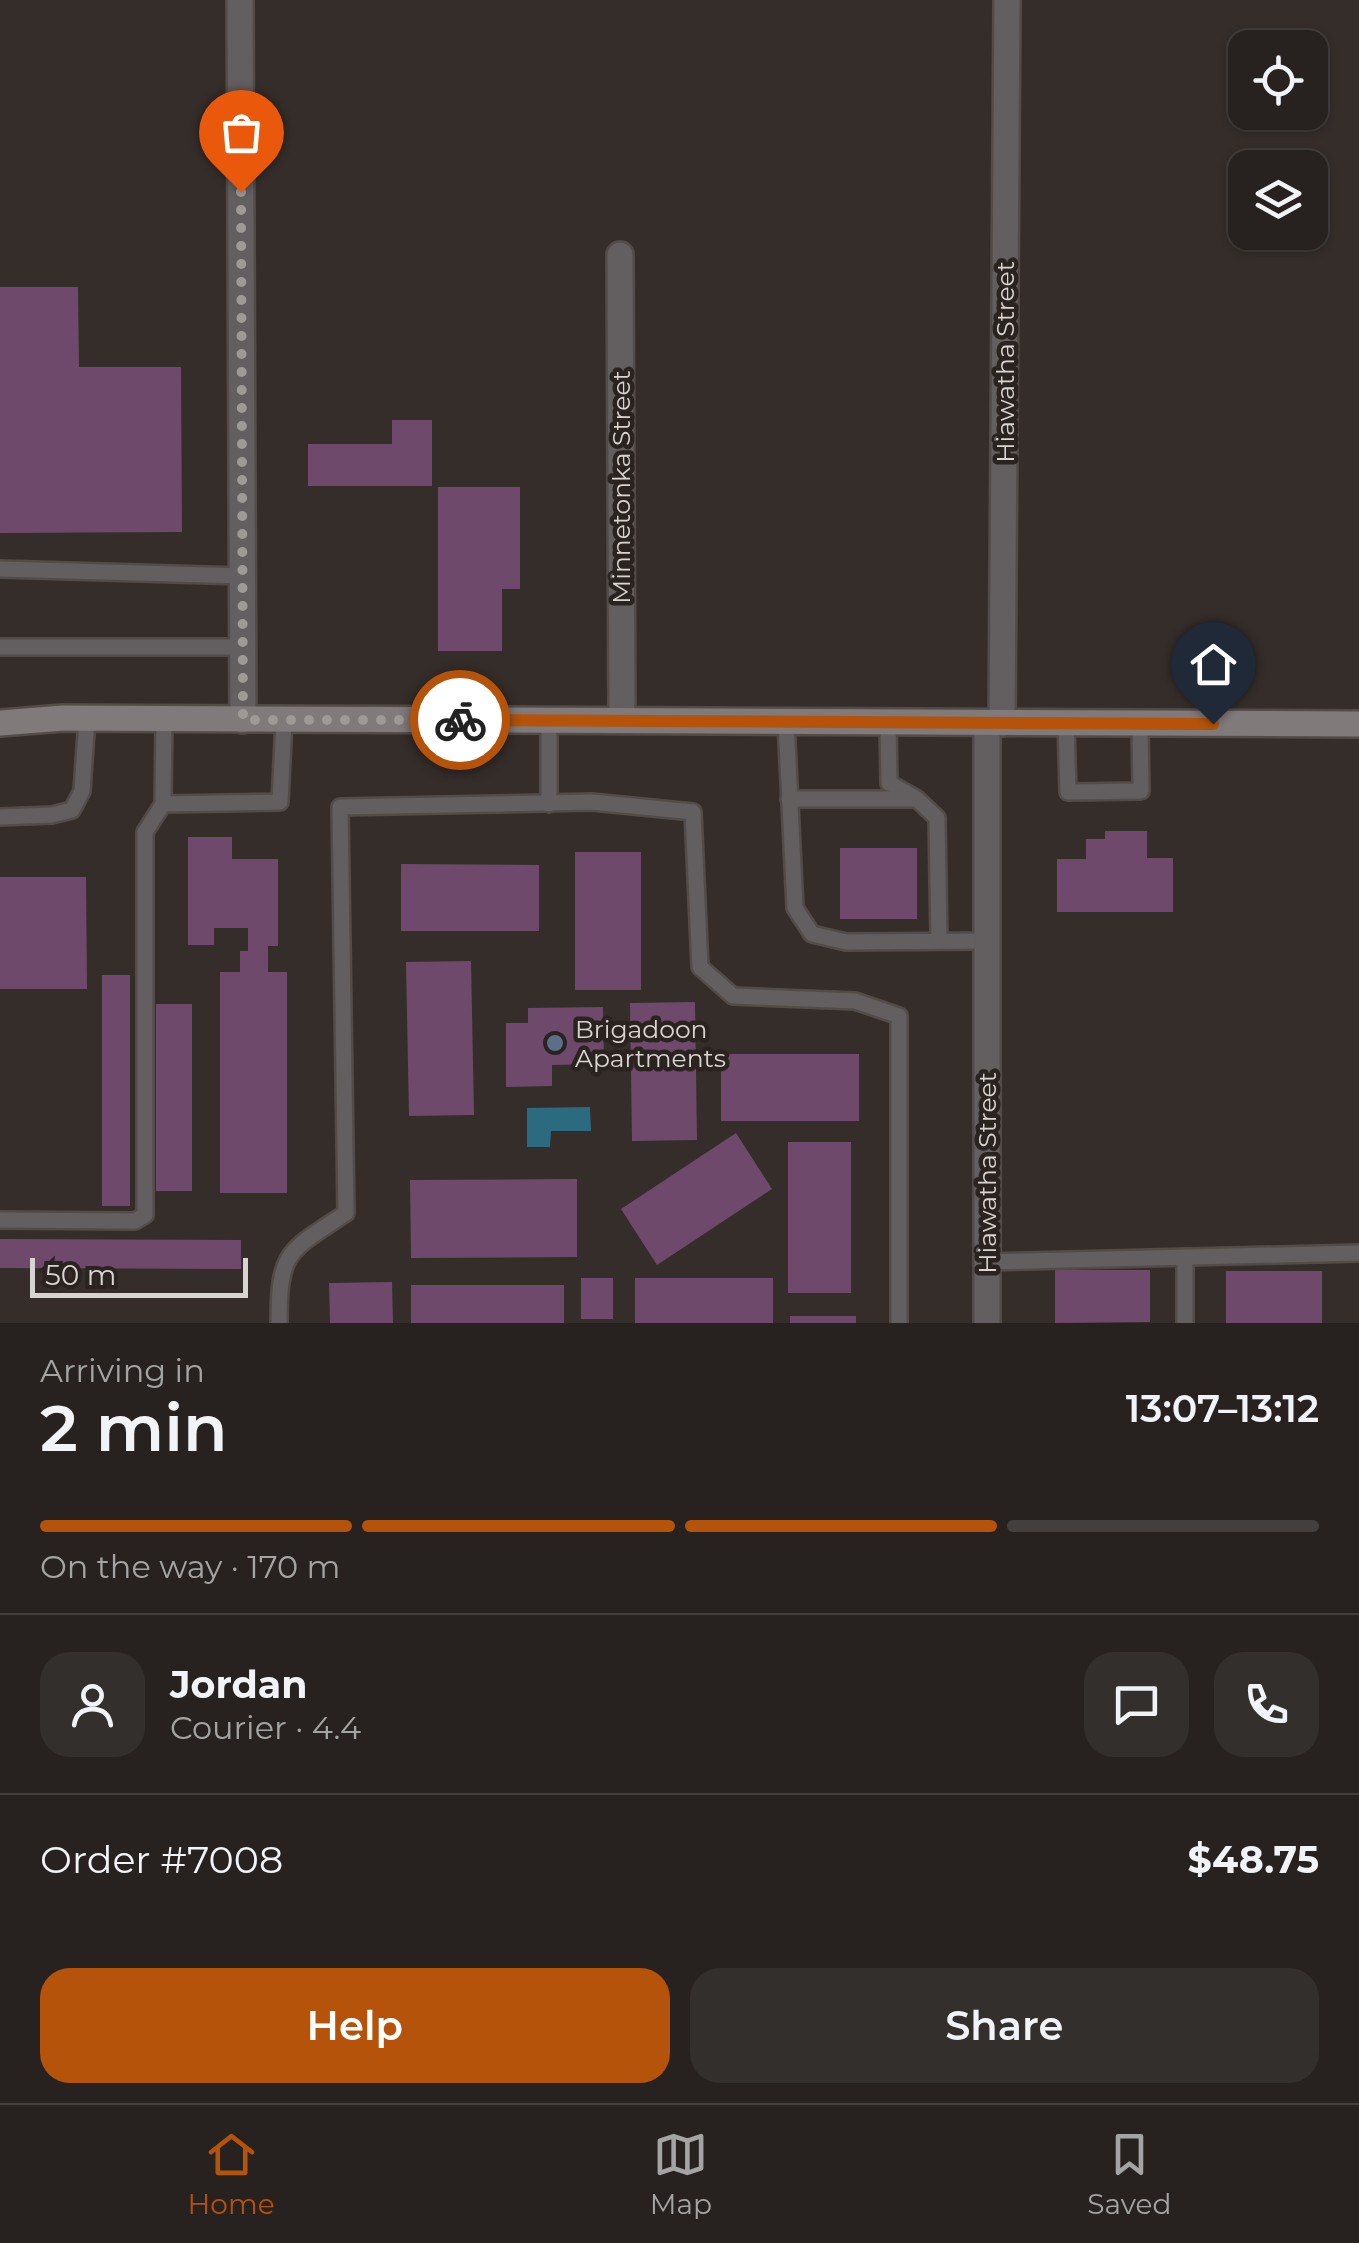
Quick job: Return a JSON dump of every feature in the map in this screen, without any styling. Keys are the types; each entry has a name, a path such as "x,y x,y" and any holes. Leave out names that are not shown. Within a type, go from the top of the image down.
{"street":[{"path":"240,0 243,720"},
{"name":"Hiawatha Street","path":"986,1323 986,940 994,724 1007,0"},
{"name":"Minnetonka Street","path":"620,255 622,719"},
{"path":"0,723 87,718 1359,724"}],"lane":[{"path":"0,569 242,576"},
{"path":"0,647 242,648"},
{"path":"0,817 72,810 82,791 87,718"},
{"path":"0,1220 135,1221 145,1215 145,832 164,804 164,719"},
{"path":"549,719 549,804"},
{"path":"164,804 280,802 284,720"},
{"path":"786,721 795,908 812,934 846,942 986,940"},
{"path":"888,722 889,783 937,818 939,941"},
{"path":"1066,724 1068,792 1141,791 1140,724"},
{"path":"790,798 916,800"},
{"path":"278,1323 279,1276 294,1248 346,1213 340,808 592,802 692,812 700,968 733,996 855,1001 899,1016 899,1323"},
{"path":"986,1262 1359,1253"},
{"path":"1185,1257 1186,1323"}],"water":[{"path":"590,1107 591,1131 551,1131 550,1147 527,1147 527,1108"}],"building":[{"path":"0,287 78,287 79,367 181,367 182,532 0,533"},
{"path":"392,420 432,420 432,486 308,486 308,444 392,444"},
{"path":"438,487 520,487 520,589 502,589 502,651 438,651"},
{"path":"1105,831 1147,831 1147,858 1173,858 1173,912 1057,912 1057,859 1086,859 1086,839 1105,839"},
{"path":"188,837 232,837 232,859 278,859 278,946 268,946 268,972 287,972 287,1193 220,1193 220,972 240,972 240,951 248,951 248,928 214,928 214,945 188,945"},
{"path":"840,848 917,848 917,919 840,919"},
{"path":"575,852 641,852 641,990 575,990"},
{"path":"401,864 539,865 539,931 401,931"},
{"path":"0,877 86,877 87,989 0,989"},
{"path":"471,961 474,1115 409,1116 406,962"},
{"path":"102,975 130,975 130,1206 102,1206"},
{"path":"695,1002 697,1140 632,1141 630,1003"},
{"path":"156,1004 192,1004 192,1191 156,1191"},
{"name":"Brigadoon Apartments","path":"603,1007 604,1064 552,1065 552,1086 506,1087 506,1023 528,1023 528,1008"},
{"path":"721,1054 859,1054 859,1121 721,1121"},
{"path":"736,1133 772,1189 657,1265 621,1209"},
{"path":"788,1142 851,1142 851,1293 788,1293"},
{"path":"577,1179 577,1257 411,1258 410,1180"},
{"path":"0,1239 241,1240 241,1269 0,1268"},
{"path":"1055,1270 1150,1270 1150,1322 1055,1323"},
{"path":"1226,1271 1322,1271 1322,1323 1226,1323"},
{"path":"581,1278 613,1278 613,1319 581,1319"},
{"path":"635,1278 773,1278 773,1323 635,1323"},
{"path":"392,1282 393,1323 330,1323 329,1283"},
{"path":"411,1285 564,1285 564,1323 411,1323"},
{"path":"790,1316 856,1316 856,1323 790,1323"}],"way so far":[{"path":"241,192 243,720 460,720"}],"place":[{"name":"Brigadoon Apartments","path":"555,1043"}],"route":[{"path":"460,720 1213,724"}]}
